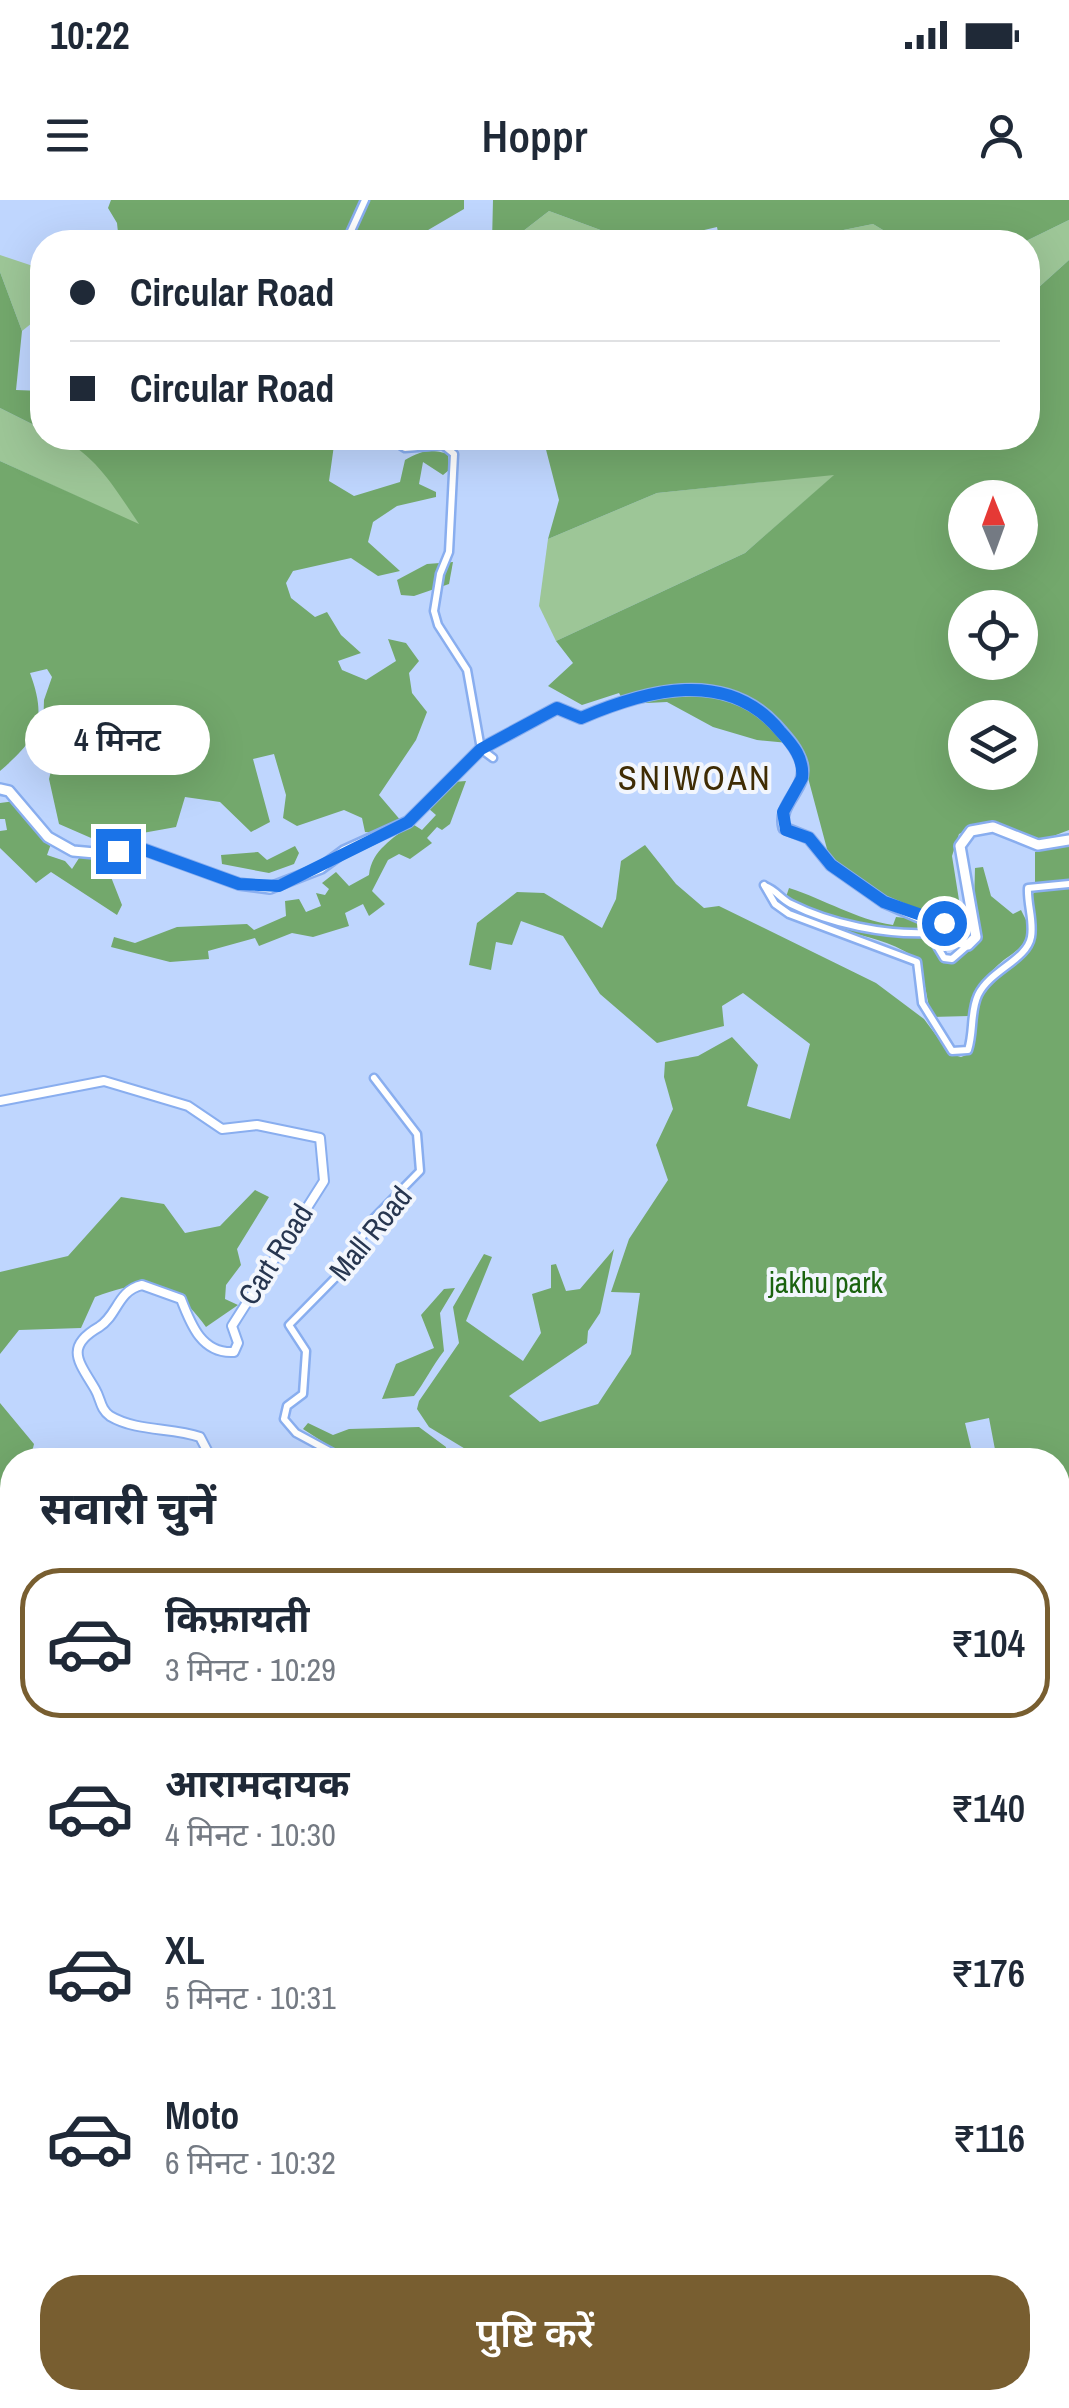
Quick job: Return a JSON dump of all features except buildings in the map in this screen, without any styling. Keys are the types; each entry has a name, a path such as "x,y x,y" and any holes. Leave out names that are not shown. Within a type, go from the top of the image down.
{"main road":[{"path":"0,789 10,791 48,836 72,851 106,854 140,848 239,884 270,888 321,868 344,851 408,822 481,749 557,708 581,718 626,698 690,690 722,693 757,706 802,762 802,778 782,816 786,830 809,838 831,865 884,902 918,917 940,920 950,940 968,946 976,938 960,852 964,837 983,826 1028,844 1069,840"},
{"name":"Cart Road","path":"0,1101 104,1081 188,1106 222,1129 257,1125 320,1138 324,1180 232,1326 238,1343 234,1352 219,1352 202,1340 181,1300 142,1285 120,1297 107,1321 85,1333 79,1345 79,1365 105,1411 160,1432 182,1431 200,1436 206,1448"}],"street":[{"path":"351,230 365,200"},
{"path":"449,450 454,454 449,552 436,587 434,611 438,625 467,670 481,749 493,758"},
{"path":"968,946 952,959 944,958 930,933 892,934 856,924 792,904 764,885 775,904 789,914 916,962 928,1017 952,1050 960,1052 968,1050 971,1042 978,994 998,969 1022,955 1031,938 1028,888 1069,884"},
{"name":"Mall Road","path":"325,1448 296,1432 284,1419 287,1406 304,1394 307,1377 306,1350 289,1325 346,1268 372,1222 420,1171 417,1134 374,1078"}],"green space":[{"path":"111,200 464,200 464,209 428,230 118,230 108,208"},
{"path":"493,200 1069,200 1069,220 1040,234 1040,230 883,230 873,224 843,230 600,230 549,211 524,230 492,230"},
{"path":"549,211 600,230 524,230"},
{"path":"1069,220 1069,260 1040,286 1040,234"},
{"path":"873,224 883,230 843,230"},
{"path":"0,255 30,265 30,325 22,331 0,272"},
{"path":"1069,260 1069,830 1035,843 983,823 959,834 952,856 962,919 925,916 893,902 831,864 799,744 757,740 713,727 667,702 625,704 619,693 582,705 548,686 573,663 556,641 745,553 834,475 657,493 548,539 559,500 546,450 1040,450 1040,286"},
{"path":"0,272 22,331 16,390 30,391 30,423 0,408"},
{"path":"0,408 30,423 30,450 80,450 89,456 141,526 0,461"},
{"path":"80,450 333,450 329,481 354,496 400,482 405,460 416,454 448,454 449,470 443,475 423,462 419,484 436,492 436,497 397,506 373,522 368,542 400,571 378,576 351,558 293,571 286,583 291,598 315,617 327,612 341,635 361,653 338,661 342,670 366,680 396,661 388,639 406,643 419,661 409,673 412,693 427,712 416,740 379,795 402,822 381,833 365,832 362,818 344,810 297,826 283,818 286,795 274,754 253,759 270,822 251,832 220,802 185,797 176,827 98,841 59,824 49,779 58,743 43,732 44,700 52,677 47,669 30,673 38,704 36,728 23,749 0,771 0,461 139,524"},
{"path":"836,474 745,553 556,641 539,606 548,539 657,493"},
{"path":"453,562 449,584 414,596 401,595 397,580 427,564"},
{"path":"466,781 450,824 442,830 437,827 427,838 432,843 410,859 399,854 388,860 372,891 385,904 369,916 363,904 345,913 349,926 313,937 292,933 259,946 255,938 208,951 209,959 170,962 111,947 114,937 135,943 177,927 247,924 254,930 286,916 285,901 299,899 306,912 321,906 316,893 325,895 329,889 322,883 336,872 349,886 369,875 374,858 384,846 411,823 422,830 436,815 428,808 453,782"},
{"path":"15,801 51,844 47,855 65,861 72,869 81,855 104,860 129,853 130,859 103,870 104,876 111,877 122,905 117,915 51,872 36,883 0,848 0,831 7,830 5,819 0,819 0,803"},
{"name":"jakhu park","path":"1069,844 1069,1448 995,1448 989,1418 965,1423 971,1448 464,1448 429,1427 417,1409 419,1401 459,1343 453,1307 484,1254 492,1257 466,1321 523,1361 541,1333 532,1294 551,1288 551,1265 556,1264 566,1291 580,1289 614,1249 600,1313 588,1331 587,1343 509,1396 540,1422 598,1404 631,1354 640,1293 611,1292 629,1239 668,1180 656,1145 673,1109 664,1077 665,1062 698,1056 732,1037 758,1065 747,1106 790,1119 810,1044 743,993 722,1006 724,1026 657,1043 600,994 563,936 521,921 512,945 496,942 491,970 469,965 477,923 517,892 544,893 602,928 616,899 621,861 645,845 676,884 704,908 719,906 876,983 924,1019 950,1054 961,1057 972,1053 975,1018 989,983 1023,957 1035,938 1025,901 1035,892 1035,852"},
{"path":"295,846 299,853 294,864 269,873 222,864 221,855 258,852 267,860"},
{"path":"983,867 991,896 1013,914 1021,910 1030,928 1021,946 984,982 969,1016 931,1017 920,961 904,951 782,909 789,888 879,922 893,925 896,917 936,921 942,926 943,935 935,942 944,960 953,961 982,934 974,907 975,868"},
{"path":"255,1190 269,1197 237,1249 241,1265 226,1285 225,1299 238,1305 206,1327 182,1300 158,1287 145,1285 95,1297 81,1328 19,1330 0,1354 0,1272 68,1256 121,1197 164,1204 185,1233 220,1226"},
{"path":"455,1288 440,1313 444,1351 422,1385 414,1396 382,1399 396,1364 434,1348 421,1315 444,1289"},
{"path":"0,1403 34,1444 33,1448 0,1448"},
{"path":"308,1423 333,1435 349,1429 419,1427 446,1448 332,1448 303,1429"}],"district":[{"name":"SNIWOAN","path":"695,777"}],"route":[{"path":"118,851 145,850 239,884 279,886 408,822 481,749 557,708 581,718 644,693 706,691 748,700 795,749 803,770 783,812 786,830 809,838 831,865 884,902 944,923"}]}
